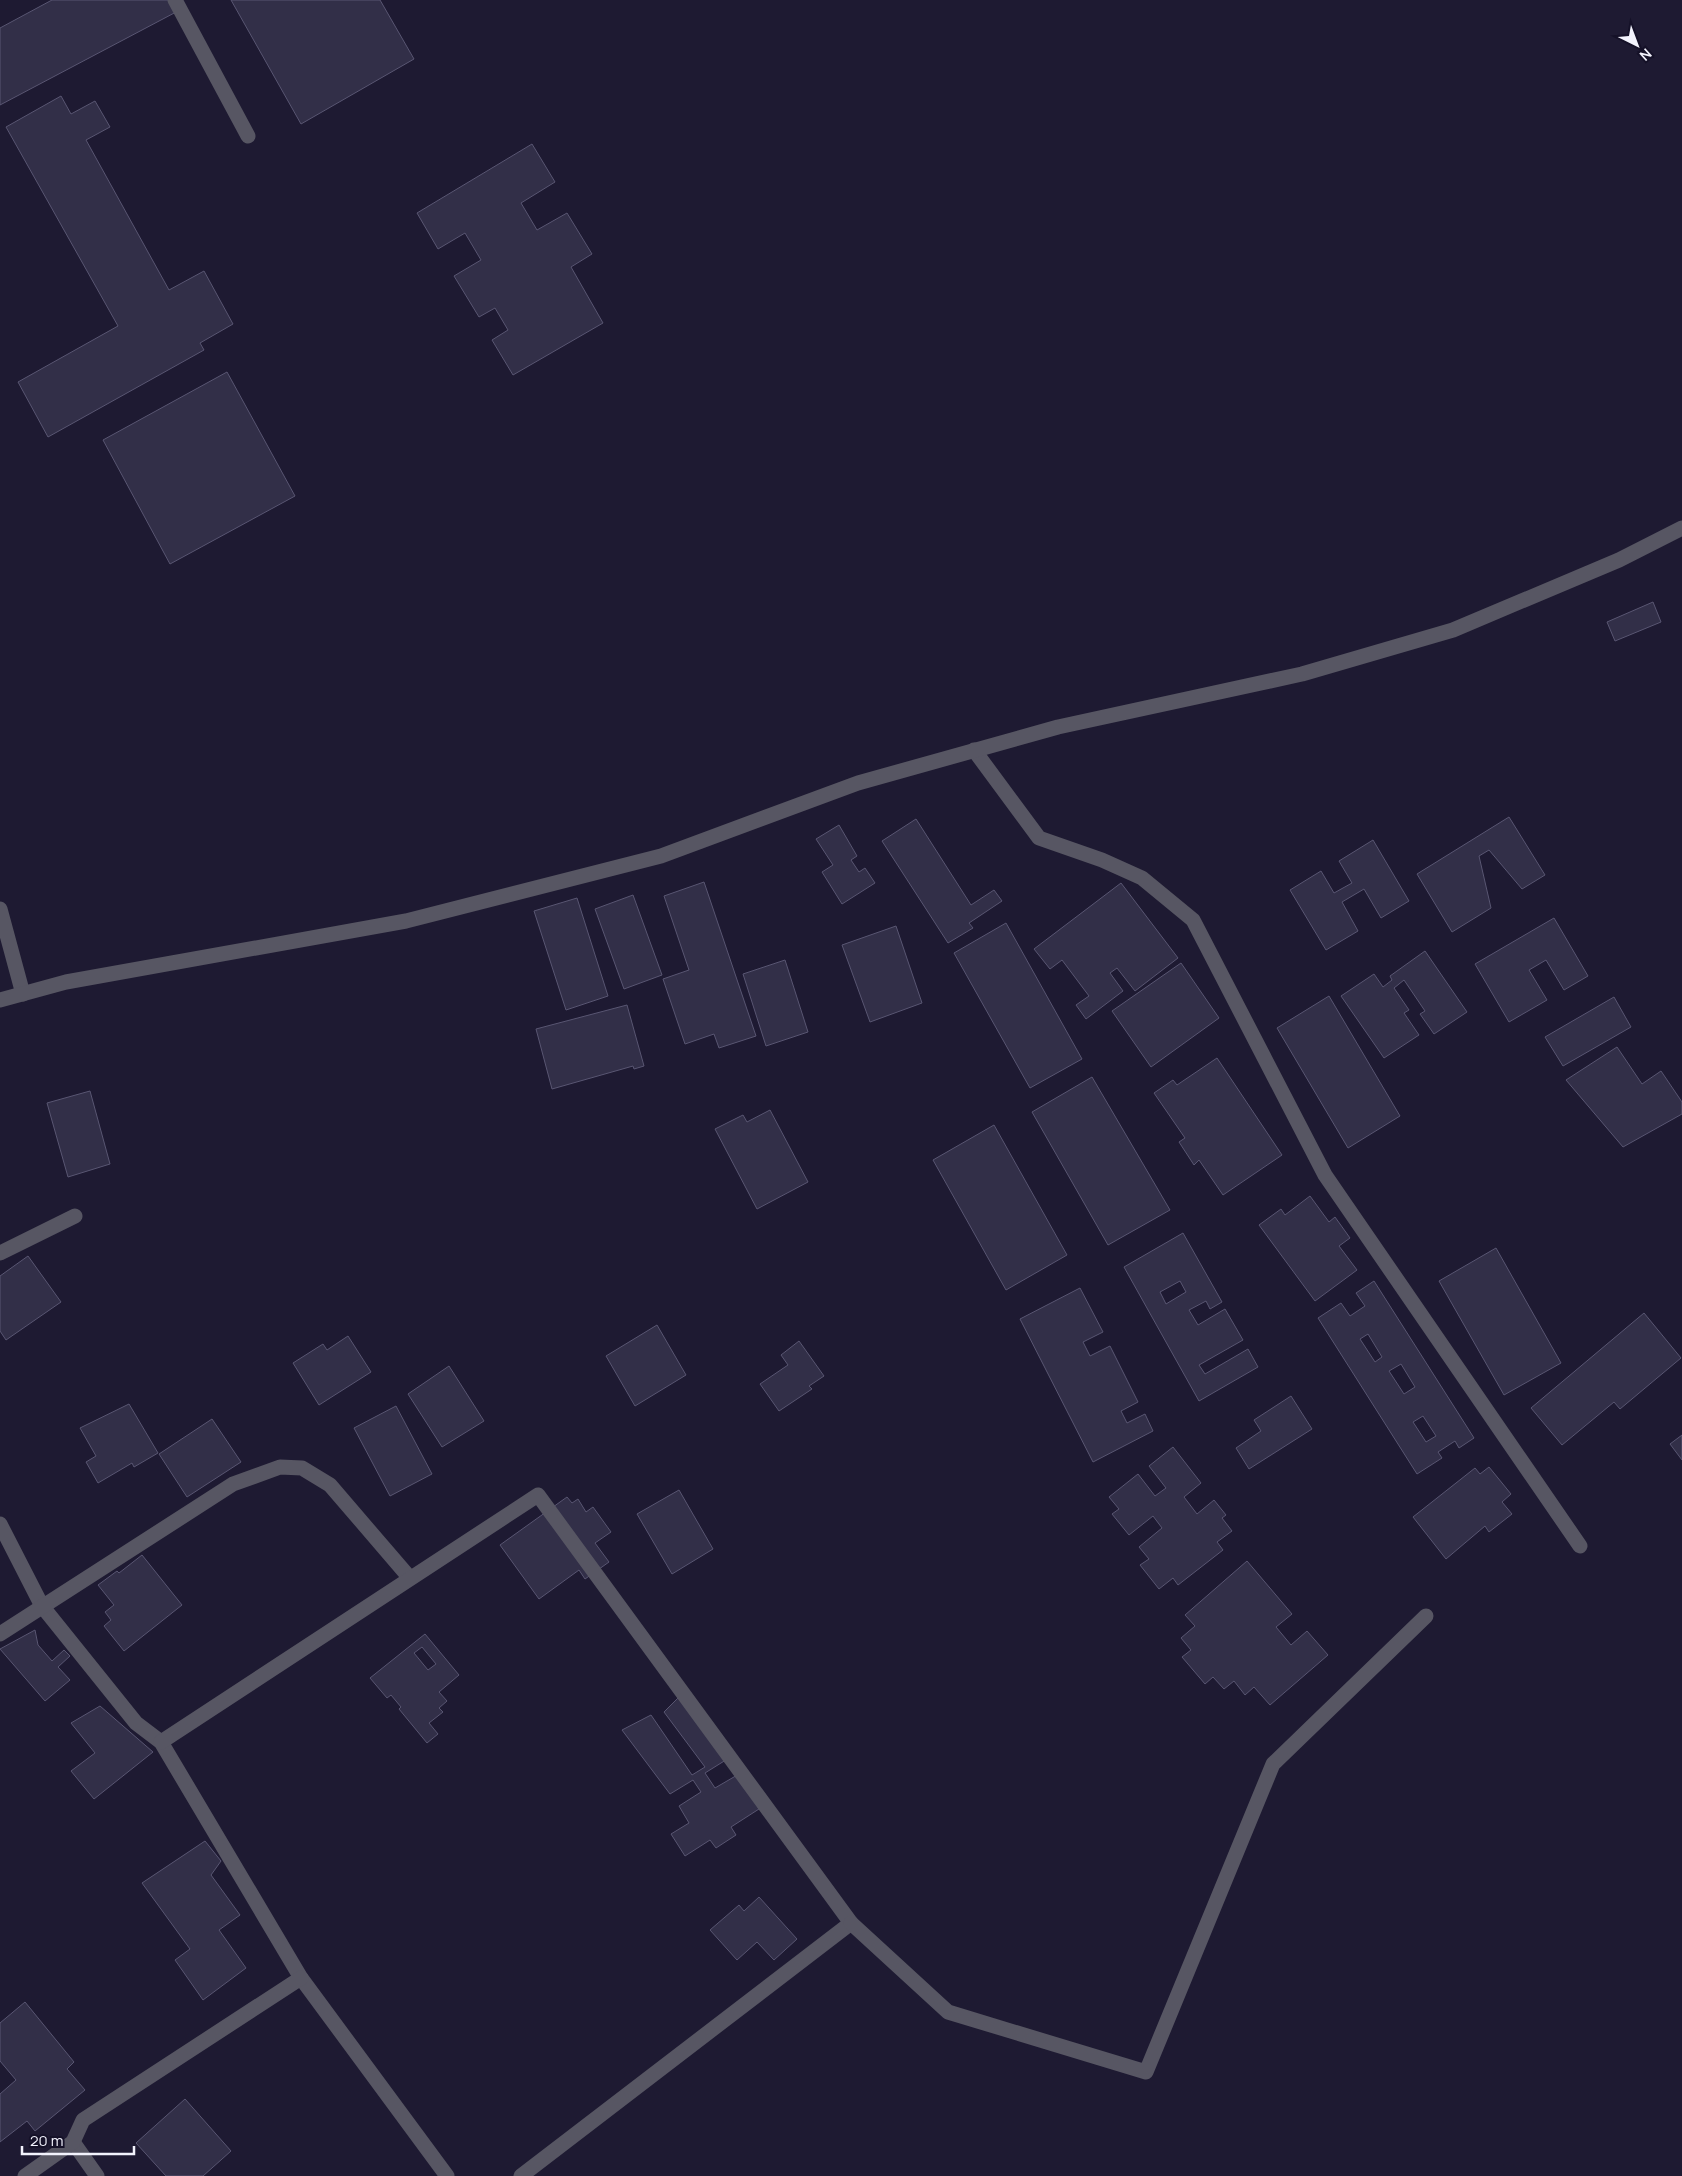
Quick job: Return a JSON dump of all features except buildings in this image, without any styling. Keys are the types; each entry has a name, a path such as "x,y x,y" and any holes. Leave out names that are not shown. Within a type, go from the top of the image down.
{"street":[{"path":"175,0 248,136"},
{"path":"0,1000 66,982 378,927 444,912 661,856 858,783 1058,727 1302,674 1453,630 1620,560 1682,528"},
{"path":"974,750 1039,838 1102,860 1142,878 1193,920 1325,1175 1580,1546"},
{"path":"0,909 23,994"},
{"path":"0,1253 75,1216"},
{"path":"0,1634 233,1484 280,1467 302,1468 330,1485 409,1577"},
{"path":"161,1742 409,1577 538,1495 851,1923 948,2012 1146,2072 1273,1764 1426,1616"},
{"path":"0,1524 42,1606 136,1723 161,1742 301,1978 447,2176"},
{"path":"521,2176 851,1923"},
{"path":"25,2176 73,2142 83,2120 301,1978"},
{"path":"73,2142 97,2176"}]}
